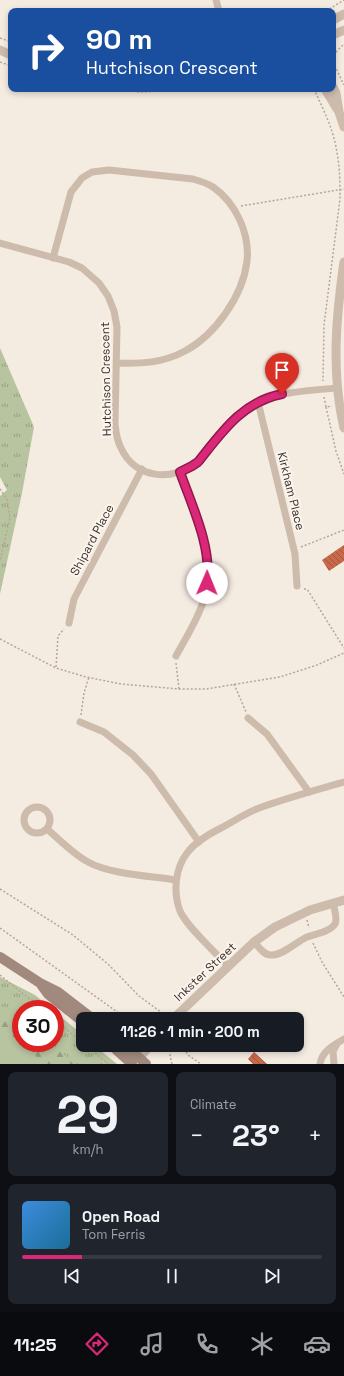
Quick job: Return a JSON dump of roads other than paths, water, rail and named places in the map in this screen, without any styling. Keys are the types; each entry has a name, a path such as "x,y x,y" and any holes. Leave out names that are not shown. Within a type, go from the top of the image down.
{"main road":[{"path":"0,957 40,983 58,992 84,1012"},
{"path":"40,983 48,994 76,1016"}],"street":[{"path":"326,92 339,112"},
{"path":"336,92 339,112 344,127"},
{"path":"53,258 71,192 82,178 92,172 109,170 193,179 213,187 224,197 232,208 241,223 246,239 247,263 241,284 232,303 221,320 208,335 184,352 157,362 138,364 117,363"},
{"name":"Hutchison Crescent","path":"0,243 69,262 88,272 99,283 108,296 114,311 117,327 116,437 124,454 132,463 151,473 161,475 180,472 192,466 198,462 232,421 244,410 258,402 273,396 321,386 338,388"},
{"path":"344,262 337,312 336,342 338,388 344,428"},
{"name":"Kirkham Place","path":"258,402 294,550 297,586"},
{"name":"Shipard Place","path":"69,622 74,599 142,469"},
{"path":"176,656 201,607 206,592 208,575 206,549 180,472"},
{"path":"248,718 267,734 309,792"},
{"path":"80,722 104,732 138,759 151,774 199,842"},
{"path":"228,966 183,917 176,899 176,880 181,863 187,853 199,842 243,815 265,806 344,782"},
{"path":"47,829 75,854 101,868 176,880"},
{"name":"Inkster Street","path":"175,1012 254,942 275,927 305,912 344,900"},
{"name":"Inkster Street","path":"254,942 264,953 268,955 276,955 311,936 331,929 335,924 336,916 333,903"},
{"path":"320,1064 328,1049 341,1041"},
{"path":"334,1064 334,1051 341,1041"}]}
